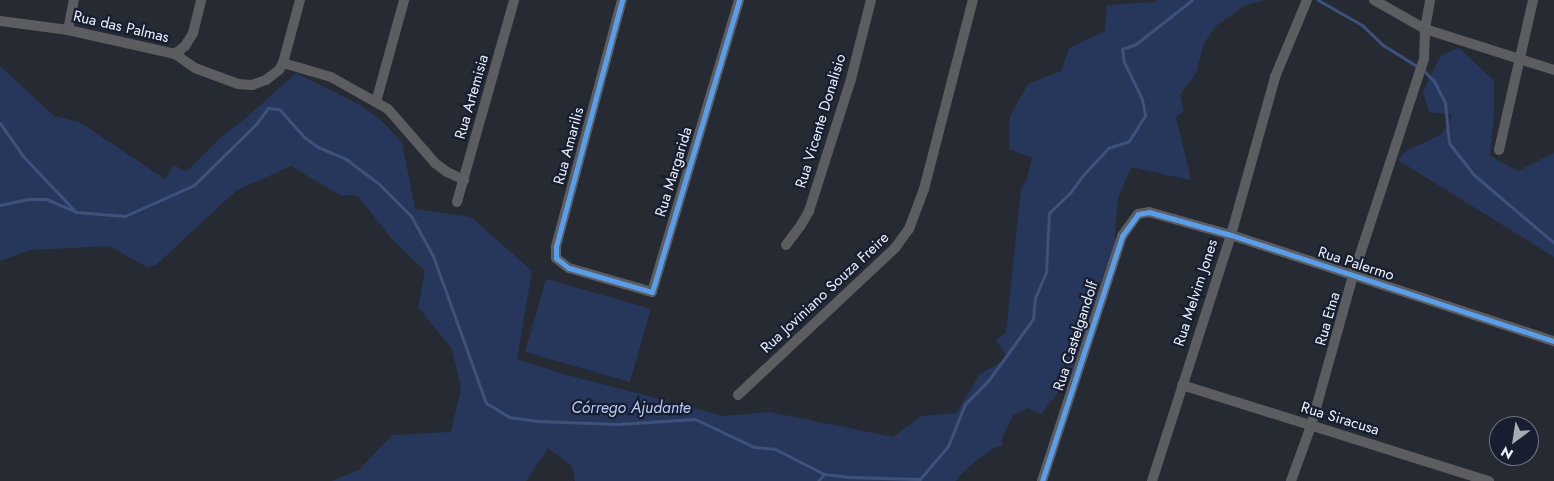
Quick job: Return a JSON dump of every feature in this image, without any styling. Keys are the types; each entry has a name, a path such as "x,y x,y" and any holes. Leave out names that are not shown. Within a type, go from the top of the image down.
{"street":[{"path":"68,30 74,0"},
{"path":"201,0 193,33 185,46 175,54 195,68 238,84 252,85 266,80 279,70 300,0"},
{"path":"376,102 404,0"},
{"name":"Rua Artemisia","path":"457,202 514,0"},
{"name":"Rua Amarilis","path":"592,275 559,263 556,258 556,247 622,0"},
{"name":"Rua Margarida","path":"592,275 652,292 739,0"},
{"name":"Rua Vicente Donalisio","path":"786,244 802,225 809,211 850,79 871,0"},
{"name":"Rua Joviniano Souza Freire","path":"738,395 895,248 909,229 924,190 973,0"},
{"path":"1374,0 1425,28 1554,70"},
{"name":"Rua Etna","path":"1291,481 1311,426 1353,276 1424,59 1425,28 1430,0"},
{"path":"1499,150 1533,0"},
{"name":"Rua Melvim Jones","path":"1152,481 1231,235 1274,77 1306,1"},
{"name":"Rua das Palmas","path":"0,21 68,30 175,54"},
{"path":"282,63 331,77 376,102 396,118 441,168 464,180"},
{"name":"Rua Palermo","path":"1149,212 1231,235 1554,341"},
{"name":"Rua Castelgandolf","path":"1042,481 1122,236 1133,217 1149,212"},
{"name":"Rua Siracusa","path":"1182,385 1489,481"}],"shaded area":[{"path":"1157,0 1265,0 1245,5 1216,26 1204,43 1196,73 1180,95 1184,111 1176,117 1191,180 1131,167 1118,198 1115,230 1116,265 1085,359 1041,414 1028,408 1013,415 1001,441 1003,445 992,449 977,460 956,481 575,481 572,466 548,448 526,481 332,481 359,470 392,435 451,432 461,389 452,349 418,307 425,271 391,238 358,196 340,195 291,166 237,190 157,264 148,268 110,246 30,250 0,261 0,66 54,116 81,123 165,179 174,165 186,172 220,138 247,117 296,73 362,106 382,121 402,143 415,209 471,217 532,271 517,359 560,373 724,416 770,412 893,437 922,416 956,413 980,374 1008,358 996,340 1006,333 1021,189 1027,179 1032,158 1009,149 1010,116 1028,84 1061,71 1069,48 1105,31 1107,5 1155,2"},
{"path":"1459,48 1494,81 1494,112 1490,156 1518,171 1554,153 1554,257 1398,160 1406,151 1442,134 1453,115 1429,112 1423,92 1441,55"},
{"path":"546,279 651,309 630,382 525,352"}],"waterway":[{"name":"Córrego Ajudante","path":"0,205 29,199 46,199 76,212 125,216 194,185 257,123 268,108 279,109 304,137 318,147 346,159 377,182 411,216 433,256 486,403 509,417 537,421 618,424 695,419 754,447 775,449 824,474 847,477 920,479 948,446 965,404 988,381 1033,319 1035,298 1046,272 1049,213 1070,193 1084,174 1108,148 1129,141 1145,115 1142,99 1124,62 1122,49 1136,44 1192,0"},
{"name":"Córrego Ajudante","path":"1318,0 1362,25 1383,45 1418,67"},
{"name":"Córrego Ajudante","path":"1424,71 1434,81 1445,103 1449,143 1473,174 1554,243"},
{"path":"0,123 23,156 76,212"},
{"path":"818,481 824,474"}],"cycle path":[{"path":"622,0 556,247 556,258 569,268 652,292 739,0"},
{"path":"1042,481 1122,236 1138,214 1149,212 1231,235 1554,341"}]}
